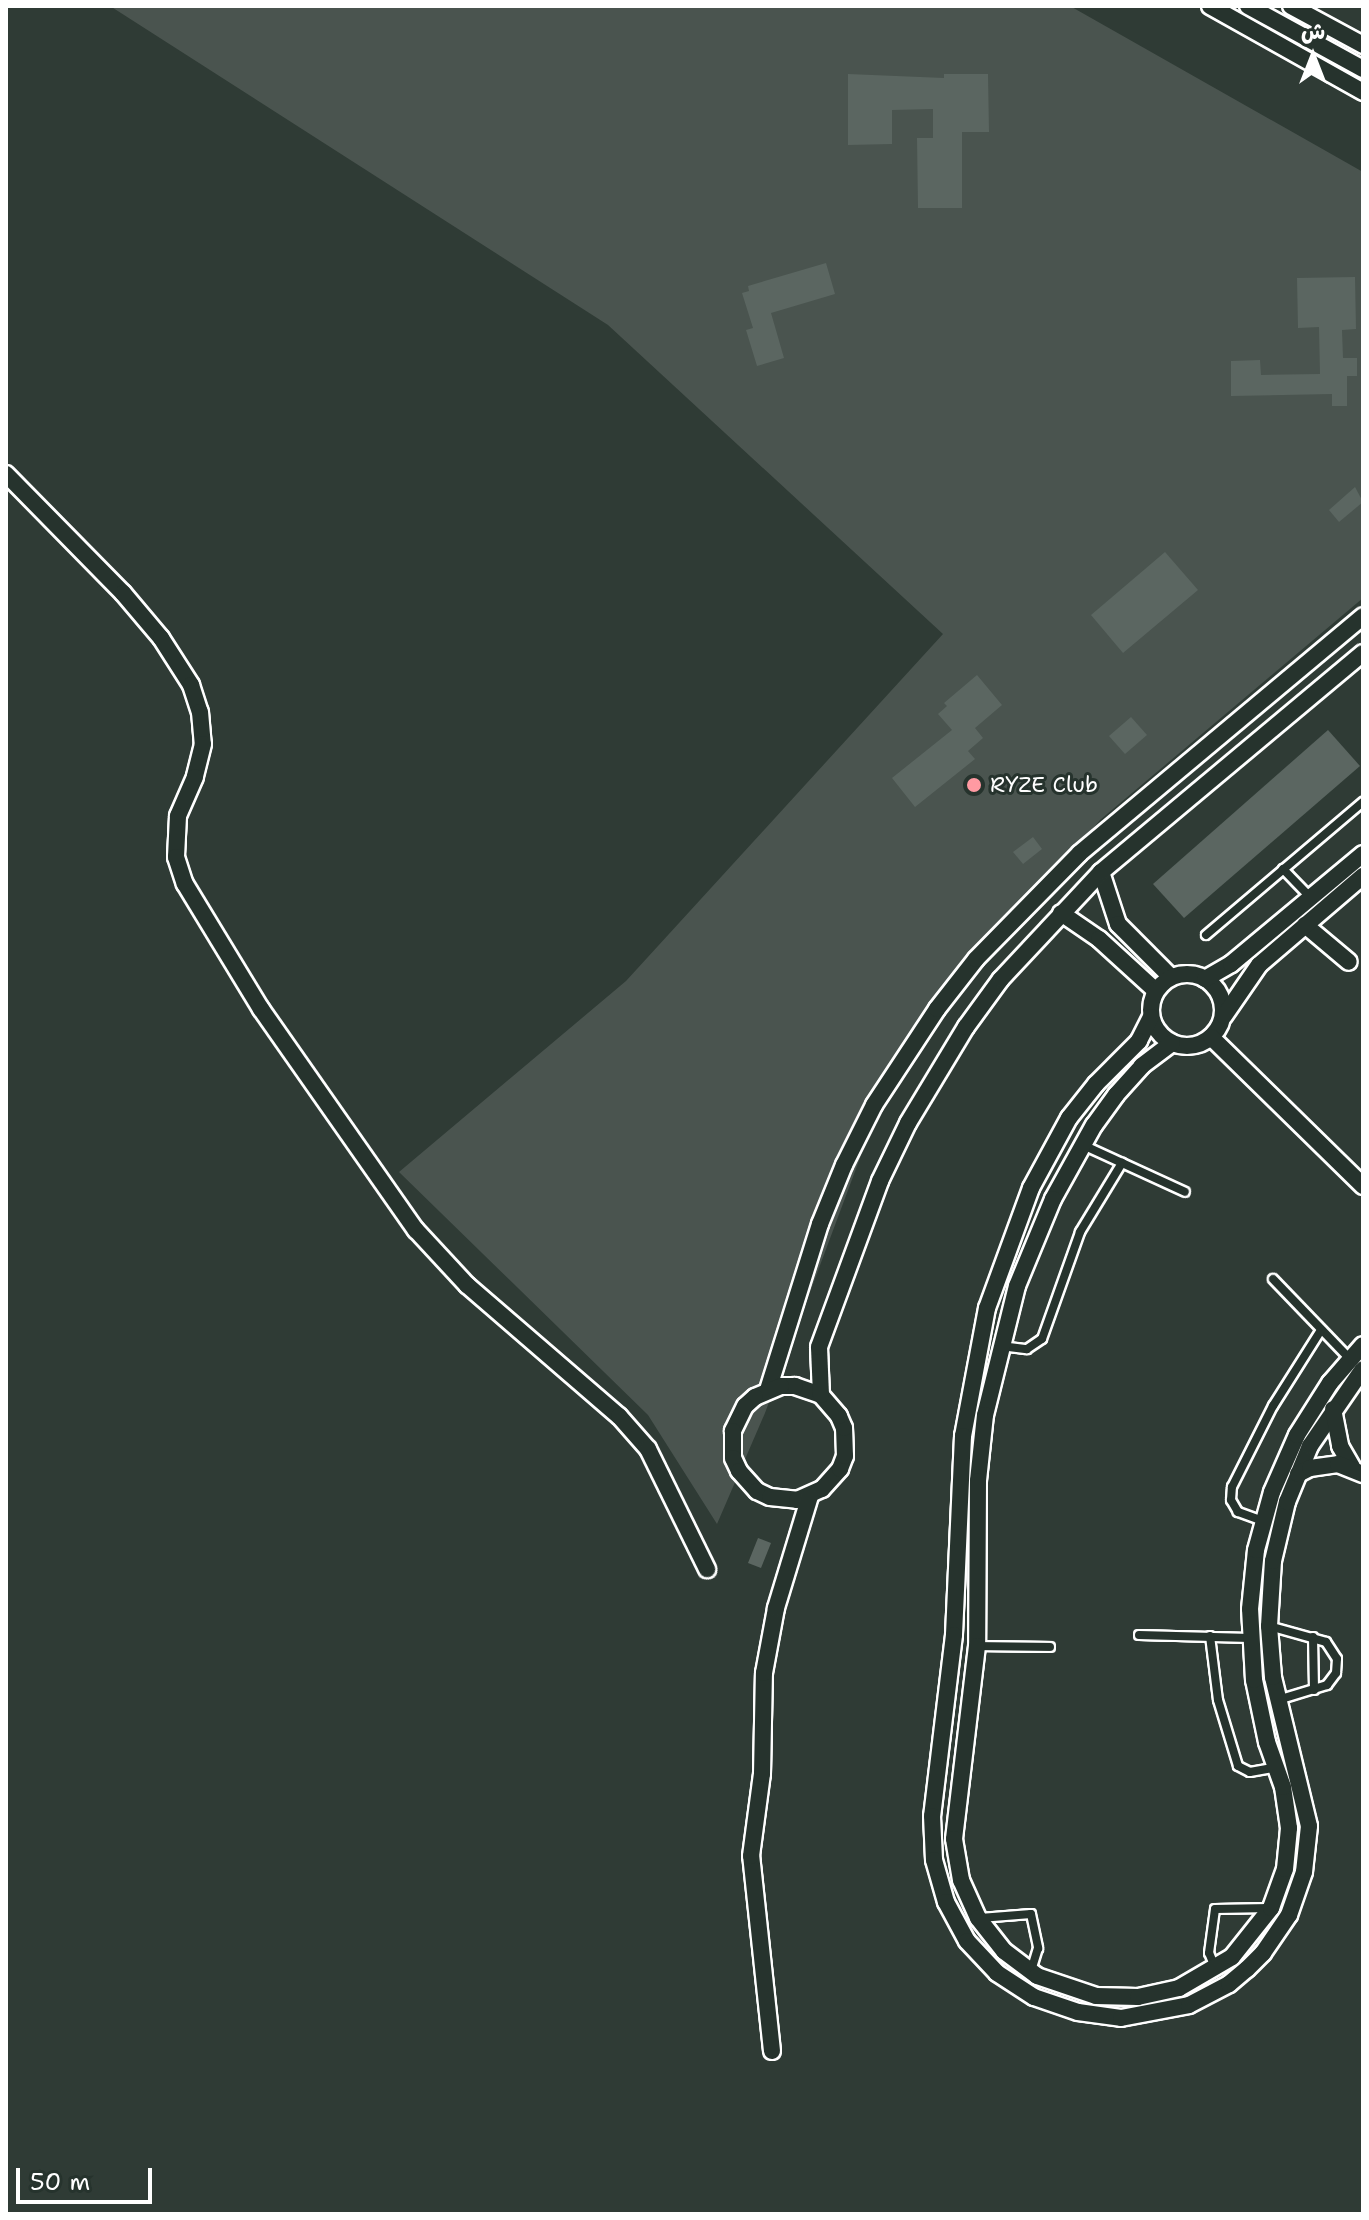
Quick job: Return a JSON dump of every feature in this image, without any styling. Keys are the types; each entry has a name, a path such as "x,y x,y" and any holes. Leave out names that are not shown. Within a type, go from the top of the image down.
{"street":[{"path":"1210,6 1363,92"},
{"path":"1248,6 1363,69"},
{"path":"1291,6 1363,45"},
{"path":"6,474 123,593 161,638 191,685 200,712 203,744 195,777 178,816 176,857 185,884 261,1009 416,1230 467,1285 619,1416 641,1440 660,1468 707,1569"},
{"path":"768,1390 820,1224 844,1165 874,1105 976,959 1080,853 1363,616"},
{"path":"821,1395 819,1347 856,1239 908,1123 975,1015 1061,913 1101,872 1363,653"},
{"path":"1205,979 1231,964 1363,854"},
{"path":"1101,872 1118,924 1171,977"},
{"path":"1151,1017 1158,1033 1172,1043 1192,1045 1211,1037 1254,971 1363,876"},
{"path":"1061,913 1099,939 1156,991"},
{"path":"1305,925 1349,962"},
{"path":"1223,1018 1221,999 1205,979 1191,974 1171,977 1156,991 1151,1017 1139,1041 1096,1084 1069,1118 1015,1225 976,1350 960,1480 954,1635 932,1838 939,1882 956,1922 981,1958 1015,1986 1054,2006 1121,2018 1189,2005 1210,1996 1263,1953 1298,1894 1308,1850 1306,1804 1273,1677 1269,1626 1273,1561 1298,1474 1363,1345"},
{"path":"1211,1037 1363,1186"},
{"path":"1172,1043 1128,1080 1082,1145 1027,1256 1000,1346 985,1415 978,1481 977,1646 954,1839 961,1880 978,1918 1004,1951 1031,1971 1076,1992 1117,1998 1179,1988 1216,1970 1247,1942 1271,1908 1289,1848 1288,1807 1254,1680 1250,1638 1252,1579 1263,1521 1297,1435 1356,1364"},
{"path":"795,1386 821,1395 839,1416 844,1428 845,1456 833,1480 810,1496 797,1500 770,1497 757,1491 739,1471 733,1458 733,1431 745,1406 768,1390 795,1386"},
{"path":"1333,1409 1336,1434 1358,1470"},
{"path":"1298,1474 1324,1464 1358,1470"},
{"path":"960,1480 978,1481"},
{"path":"772,2051 751,1856 762,1774 764,1673 776,1608 810,1496"},
{"path":"1254,1680 1273,1677"}],"lane":[{"path":"1206,935 1363,802"},
{"path":"1283,869 1310,897"},
{"path":"1082,1145 1185,1192"},
{"path":"1000,1346 1027,1349 1042,1339 1075,1245 1122,1163"},
{"path":"1273,1279 1356,1364"},
{"path":"1263,1521 1243,1515 1233,1507 1232,1487 1273,1406 1321,1330"},
{"path":"1269,1626 1313,1637 1331,1647 1338,1667 1327,1685 1277,1700"},
{"path":"1139,1635 1250,1638"},
{"path":"1210,1636 1218,1700 1238,1766 1250,1772 1277,1767"},
{"path":"1313,1637 1314,1690"},
{"path":"977,1646 1050,1647"},
{"path":"1216,1970 1209,1953 1215,1909 1271,1908"},
{"path":"978,1918 1031,1914 1038,1948 1031,1971"}],"shaded area":[{"name":"RYZE Club","path":"110,6 1070,6 1363,172 1363,598 1100,820 985,959 879,1107 765,1413 717,1524 648,1415 399,1172 626,981 943,634 608,325"}],"building":[{"path":"848,74 944,78 944,74 988,74 989,132 962,132 962,208 918,208 917,138 933,138 933,109 892,110 892,144 848,145"},
{"path":"826,263 835,294 771,313 784,358 757,366 746,330 753,328 742,293 749,291 748,286"},
{"path":"1355,277 1356,329 1342,330 1343,358 1357,358 1357,376 1347,376 1347,406 1332,406 1332,394 1231,396 1231,361 1260,360 1261,375 1320,374 1319,327 1298,328 1297,278"},
{"path":"1355,487 1363,502 1339,522 1329,510"},
{"path":"1165,552 1198,590 1123,653 1091,615"},
{"path":"977,675 1002,705 975,728 983,738 968,751 975,759 915,807 892,778 952,730 938,714 947,706 944,703"},
{"path":"1131,717 1147,735 1125,754 1109,736"},
{"path":"1328,730 1360,766 1184,918 1153,884"},
{"path":"1033,837 1042,849 1023,864 1013,852"},
{"path":"758,1538 771,1543 761,1568 748,1563"}],"place":[{"name":"RYZE Club","path":"974,785"}]}
